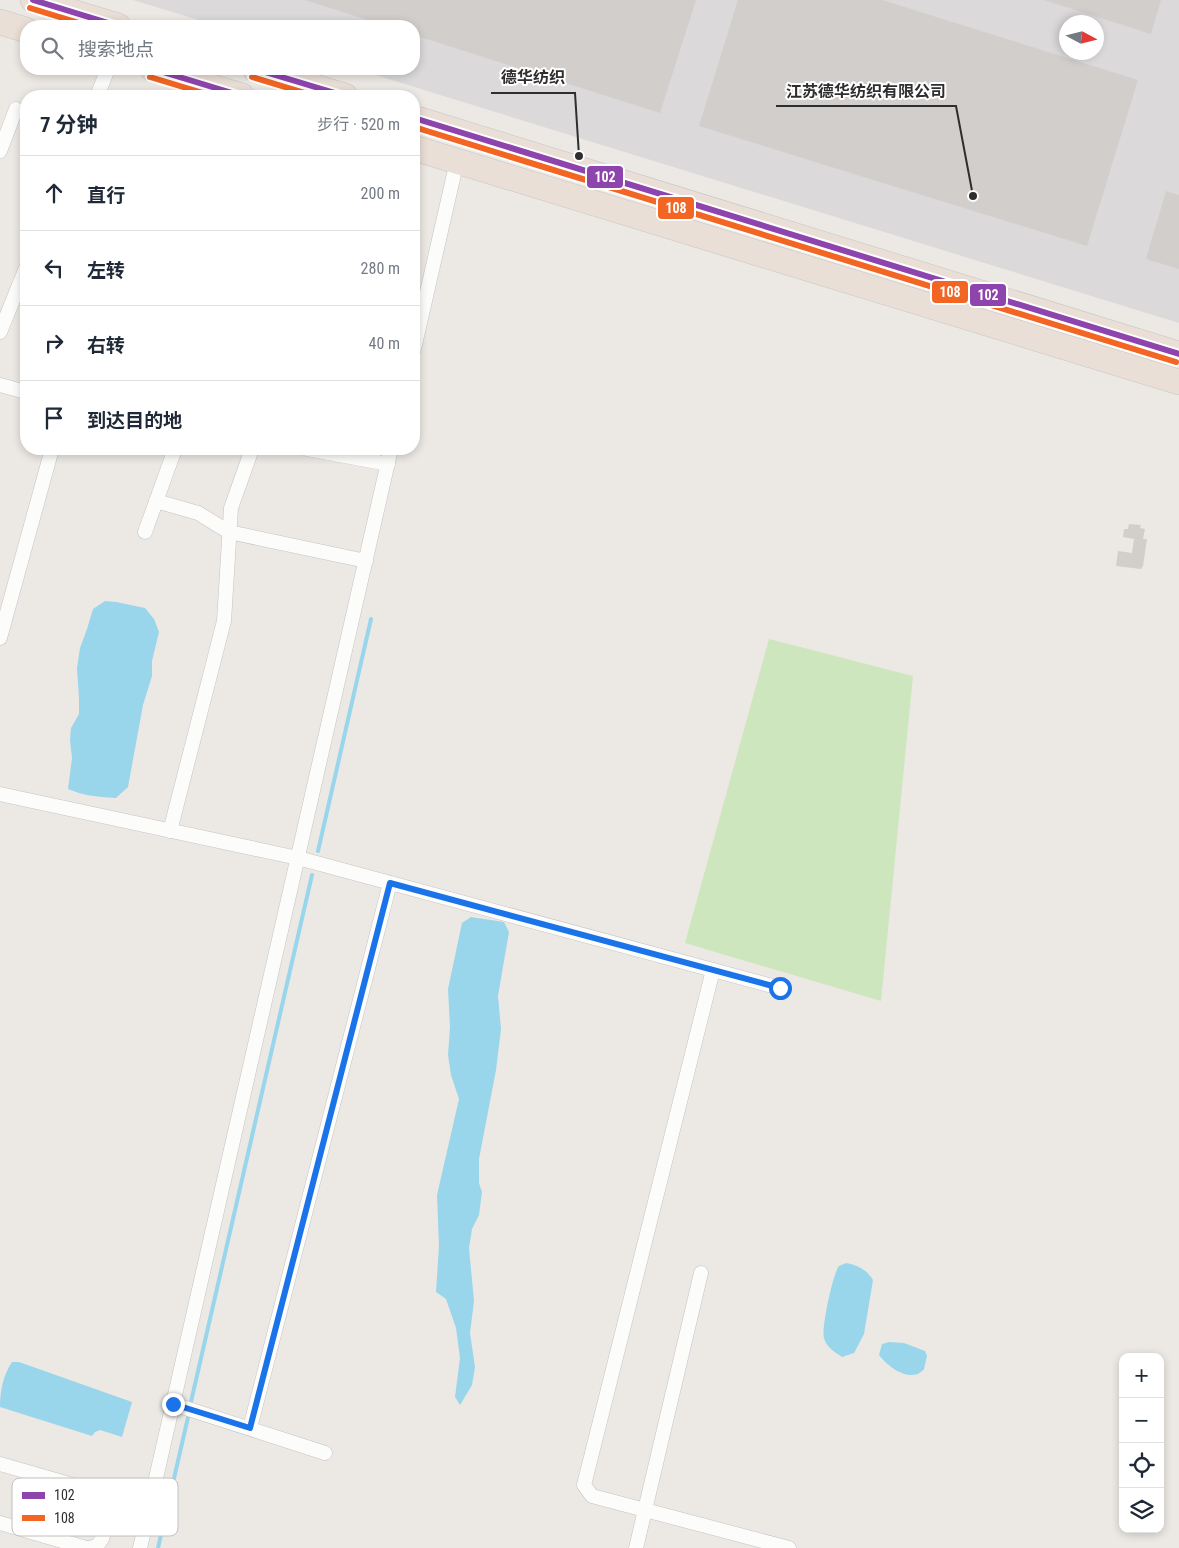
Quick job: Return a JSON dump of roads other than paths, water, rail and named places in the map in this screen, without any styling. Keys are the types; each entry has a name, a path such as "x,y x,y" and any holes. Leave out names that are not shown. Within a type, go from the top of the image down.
{"highway":[{"path":"33,0 98,20"},
{"path":"0,22 20,28"},
{"path":"164,75 187,88 201,90"},
{"path":"276,75 325,90"},
{"path":"420,120 1179,354"},
{"path":"420,150 1179,382"}],"street":[{"path":"99,90 106,75"},
{"path":"0,151 16,109"},
{"path":"420,323 458,161"},
{"path":"0,332 20,283"},
{"path":"0,385 20,390"},
{"path":"0,638 50,455"},
{"path":"145,532 173,455"},
{"path":"170,831 224,621 231,508 250,455"},
{"path":"339,455 388,464"},
{"path":"159,1478 184,1408 298,858 390,455"},
{"path":"156,501 198,514 229,532 366,561"},
{"path":"0,794 298,858 780,988"},
{"path":"250,1428 390,883"},
{"path":"713,970 584,1486 592,1496 789,1548"},
{"path":"636,1548 701,1273"},
{"path":"184,1408 325,1453"},
{"path":"0,1464 49,1478"},
{"path":"46,1536 88,1548 97,1546 103,1536"}],"water":[{"path":"105,601 145,608 154,619 159,632 152,661 152,676 143,705 128,787 116,798 86,795 68,789 72,758 71,728 79,714 77,668 80,648 93,609"},
{"path":"471,917 504,922 509,932 498,996 501,1029 496,1070 479,1159 479,1183 482,1192 479,1215 472,1229 469,1248 474,1301 470,1333 475,1367 472,1385 460,1405 455,1397 460,1358 456,1328 446,1299 436,1292 439,1246 437,1195 459,1099 451,1075 448,1055 450,1027 448,989 462,923"},
{"path":"846,1263 862,1268 873,1280 864,1334 854,1353 842,1357 827,1344 824,1333 826,1313 834,1279 839,1266"},
{"path":"889,1342 904,1343 925,1351 927,1356 924,1370 918,1374 907,1375 886,1363 879,1355 882,1344"},
{"path":"12,1362 19,1362 132,1402 122,1437 100,1430 92,1436 0,1407 6,1372"}],"waterway":[{"path":"318,851 371,619"},
{"path":"190,1406 312,875"},
{"path":"174,1478 189,1413"},
{"path":"158,1548 161,1536"}],"place":[{"name":"德华纺织","path":"579,156"},
{"name":"江苏德华纺织有限公司","path":"973,196"}]}
